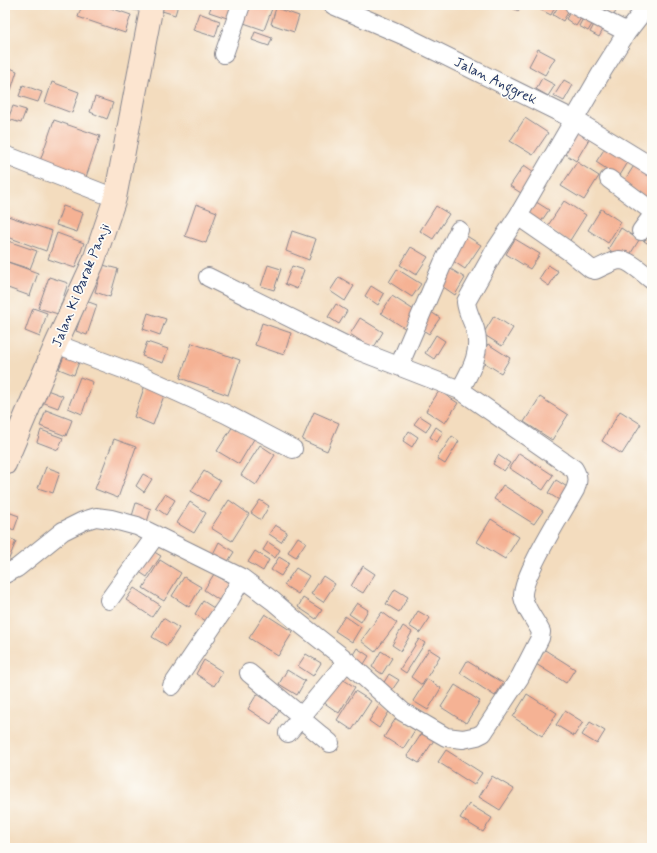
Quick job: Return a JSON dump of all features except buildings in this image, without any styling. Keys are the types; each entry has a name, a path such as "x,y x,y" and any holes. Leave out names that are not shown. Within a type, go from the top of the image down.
{"street":[{"path":"224,54 241,5"},
{"name":"Jalan Anggrek","path":"333,5 406,36 575,120 652,167"},
{"path":"574,5 627,32"},
{"path":"460,390 474,365 478,343 466,302 494,252 518,216 575,120 603,70 627,32 648,5"},
{"name":"Jalan Ki Barak Panji","path":"5,464 92,263 115,198 146,7"},
{"path":"5,155 115,198"},
{"path":"609,179 652,211"},
{"path":"518,216 570,252 591,269 595,270 619,260 631,264 652,280"},
{"path":"641,231 652,216"},
{"path":"399,366 443,263 459,230"},
{"path":"5,574 17,568 63,531 82,521 96,517 111,519 137,526 242,578 347,661 403,712 446,737 463,739 483,733 520,677 540,638 541,632 526,606 523,596 525,586 538,555 576,490 578,481 577,474 574,469 460,390 350,346 208,277"},
{"path":"56,344 144,377 226,414 294,449"},
{"path":"109,600 156,535"},
{"path":"172,686 227,605 242,578"},
{"path":"288,733 347,661"},
{"path":"249,673 330,743"}]}
